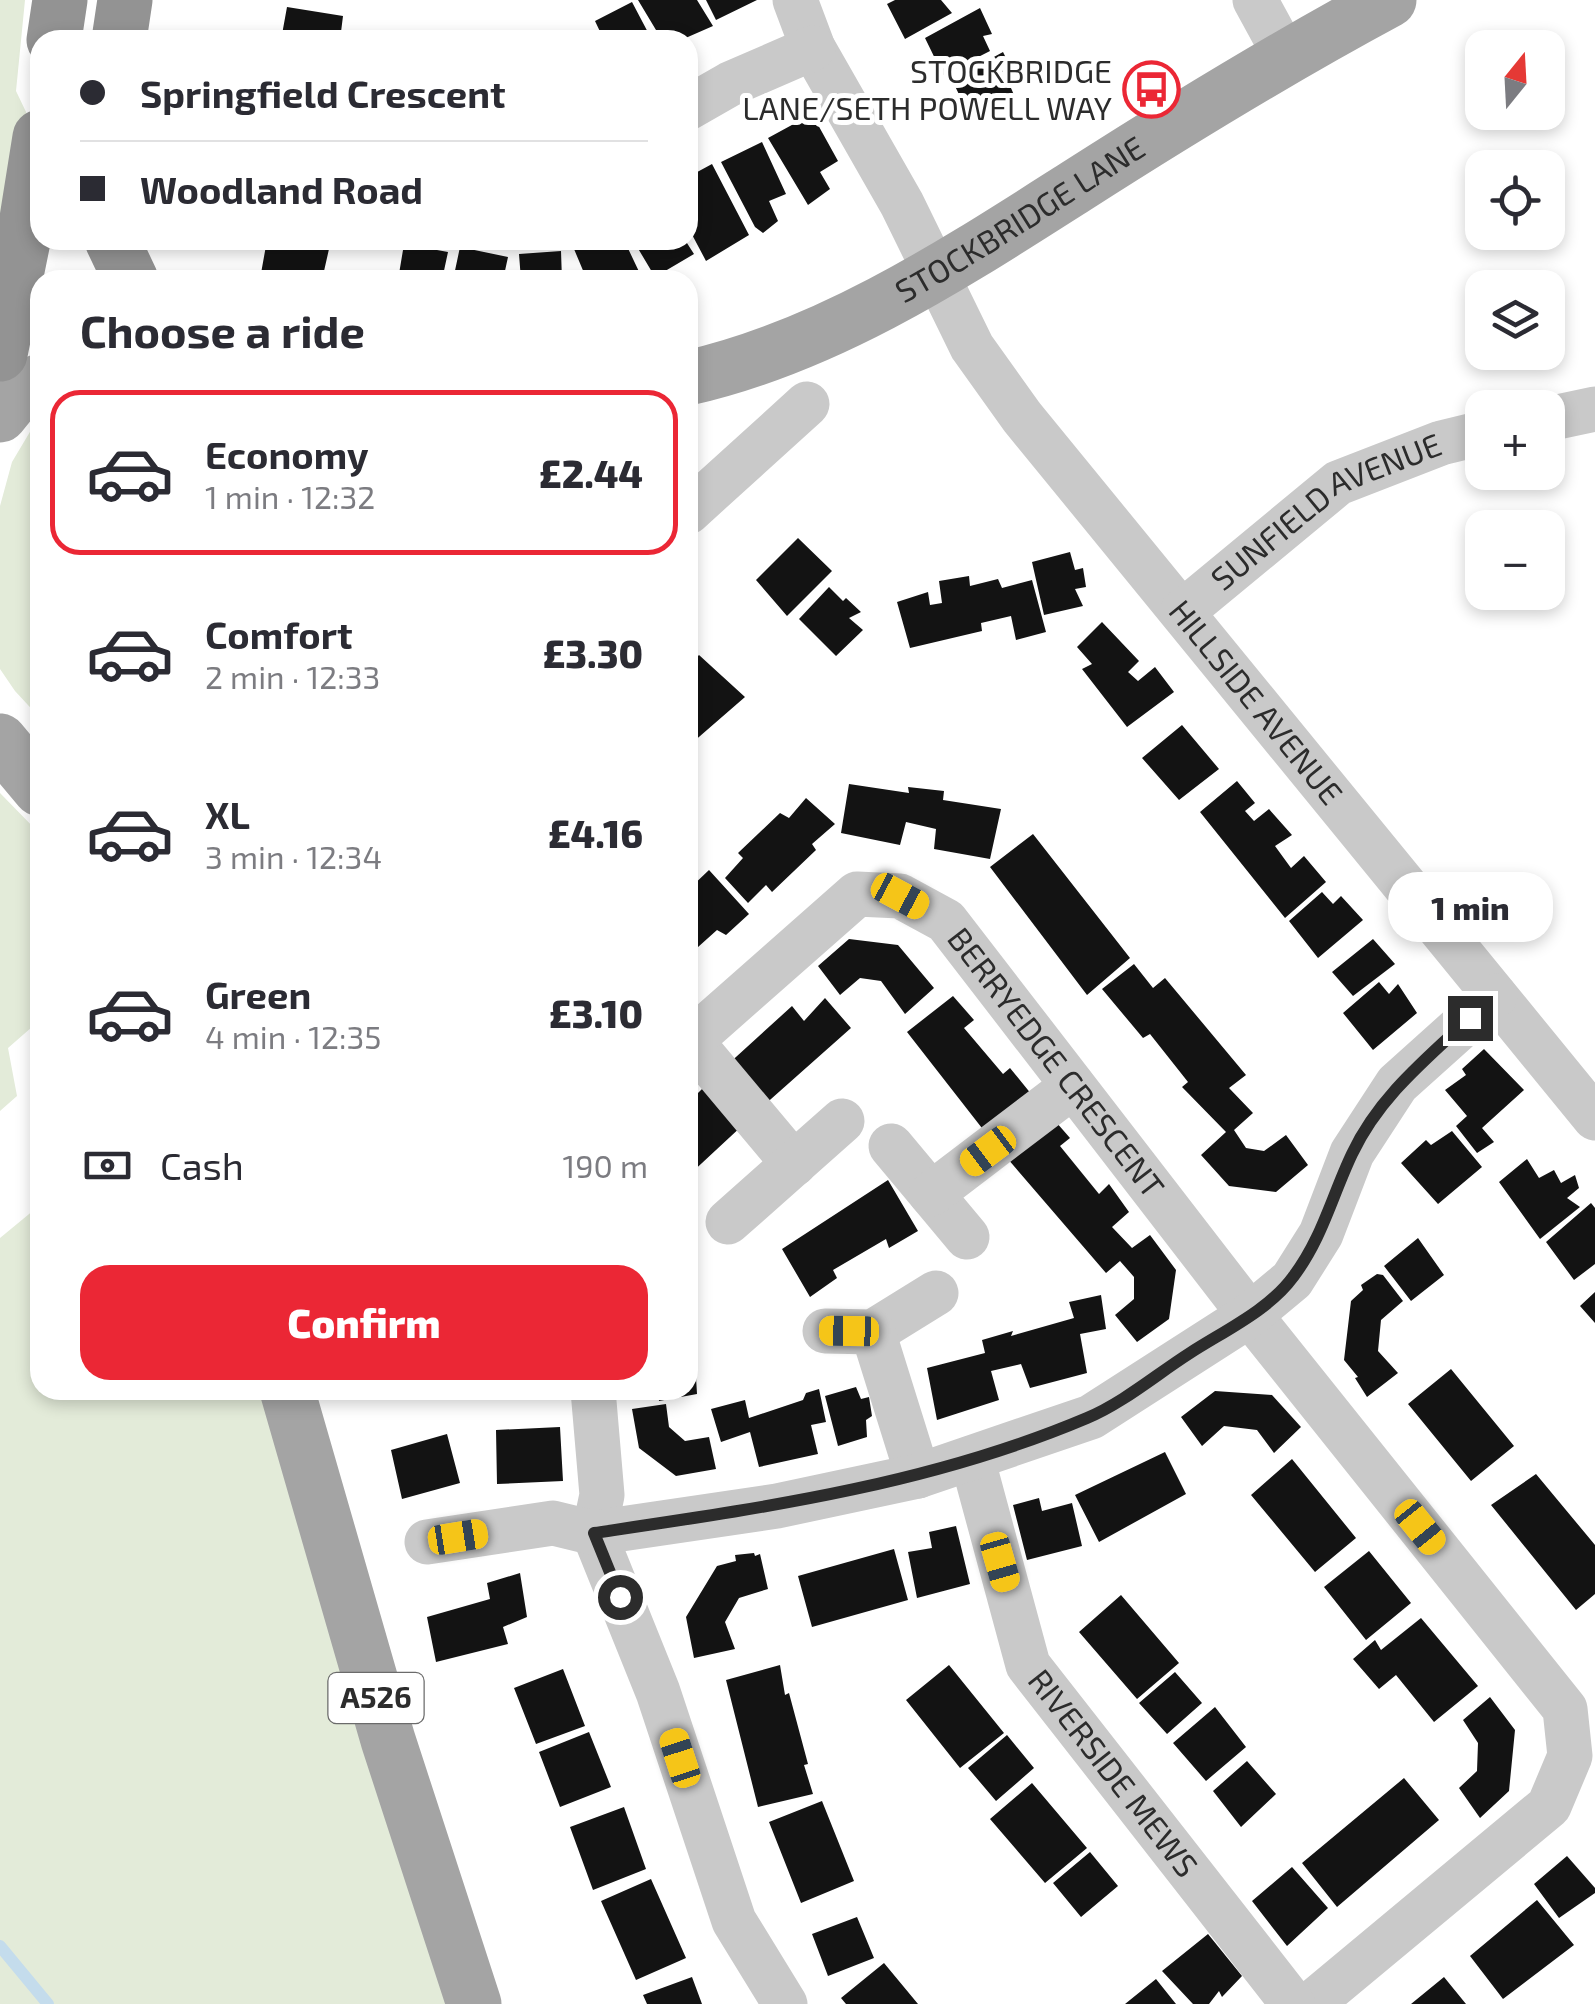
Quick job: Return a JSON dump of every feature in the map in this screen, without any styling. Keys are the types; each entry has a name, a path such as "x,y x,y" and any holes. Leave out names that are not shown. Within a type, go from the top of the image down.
{"highway":[{"path":"56,30 60,0"},
{"path":"120,30 125,0"},
{"path":"0,354 30,204"}],"main road":[{"name":"STOCKBRIDGE LANE","path":"698,376 722,370 846,321 936,275 1284,55 1389,0"},
{"path":"0,416 17,394 30,387"},
{"name":"A526","path":"290,1400 388,1740 474,2004"}],"street":[{"name":"HILLSIDE AVENUE","path":"795,0 814,48 902,204 972,347 1022,417 1595,1118"},
{"path":"1255,0 1284,55"},
{"path":"698,102 814,48"},
{"path":"698,503 807,404"},
{"path":"1565,415 1595,408"},
{"name":"SUNFIELD AVENUE","path":"1182,612 1338,483 1441,443 1465,438"},
{"name":"BERRYEDGE CRESCENT","path":"698,1034 858,894 900,896 946,921 1250,1314 1565,1709 1570,1756 1548,1806 1312,2004"},
{"path":"427,1542 777,1506 918,1476 1091,1417 1250,1314 1292,1280 1321,1234 1352,1153 1397,1084 1495,996"},
{"path":"698,1052 794,1164"},
{"path":"931,1194 1074,1086"},
{"path":"728,1222 842,1121"},
{"path":"891,1146 966,1237"},
{"path":"825,1331 873,1332 936,1293"},
{"path":"873,1332 918,1476"},
{"path":"573,1528 602,1495 594,1400"},
{"name":"RIVERSIDE MEWS","path":"972,1458 1028,1664 1293,2004"},
{"path":"573,1528 658,1692 734,1922 785,2004"}],"green space":[{"path":"0,0 25,0 16,91 27,114 0,289"},
{"path":"30,432 30,707 0,669 0,506 12,462"},
{"path":"0,793 30,824 30,1029 8,1048 17,1096 0,1111"},
{"path":"30,1213 30,1400 276,1400 459,2004 0,2004 0,1238"}],"building":[{"path":"638,0 697,0 713,26 698,33 656,30"},
{"path":"706,0 757,0 716,20"},
{"path":"895,0 941,0 952,13 905,39 887,4"},
{"path":"632,2 647,30 599,30 595,21"},
{"path":"287,7 343,16 341,30 283,30"},
{"path":"980,8 992,34 983,36 990,51 943,75 925,38"},
{"path":"1003,52 1015,76 1008,81 1014,95 970,117 952,80"},
{"path":"812,114 838,161 820,172 830,189 808,205 768,138"},
{"path":"762,142 786,194 769,201 778,221 763,233 755,227 721,162"},
{"path":"712,164 749,235 706,261 698,246 698,172"},
{"path":"265,250 329,250 324,270 262,270"},
{"path":"403,250 448,252 444,270 400,270"},
{"path":"459,250 508,257 505,270 455,270"},
{"path":"574,250 629,250 638,270 583,270"},
{"path":"639,250 691,250 694,254 667,270 651,270"},
{"path":"561,251 562,270 520,270 519,254"},
{"path":"798,538 832,571 787,616 756,580"},
{"path":"1070,552 1075,570 1083,568 1086,587 1075,589 1083,606 1044,615 1032,562"},
{"path":"969,576 970,586 998,579 1002,588 1032,580 1046,632 1016,640 1011,616 981,623 982,631 910,648 897,602 928,592 930,605 942,603 939,581"},
{"path":"829,587 861,612 849,618 863,630 836,656 799,619"},
{"path":"1102,622 1139,661 1128,672 1138,681 1155,667 1174,692 1127,727 1082,669 1092,664 1077,647"},
{"path":"698,656 745,697 698,738"},
{"path":"1182,725 1219,769 1179,800 1142,758"},
{"path":"1237,781 1255,803 1245,811 1254,821 1269,809 1292,835 1275,846 1291,868 1304,856 1326,882 1285,918 1200,812"},
{"path":"849,784 909,793 908,787 944,791 943,800 1001,809 990,859 934,849 936,829 906,822 900,845 841,833"},
{"path":"806,798 835,824 812,844 816,850 772,892 766,885 748,903 725,878 743,858 738,853 780,813 789,818"},
{"path":"1033,834 1130,958 1087,995 990,867"},
{"path":"709,870 749,914 726,935 717,930 698,947 698,880"},
{"path":"1322,892 1333,904 1341,896 1363,920 1318,958 1289,921"},
{"path":"849,939 898,945 934,988 905,1014 881,981 860,978 840,995 818,966"},
{"path":"1373,939 1395,964 1353,996 1332,972"},
{"path":"1134,964 1153,988 1165,978 1246,1075 1229,1088 1253,1113 1234,1130 1246,1148 1264,1151 1286,1135 1308,1165 1276,1192 1229,1186 1201,1155 1226,1132 1182,1087 1188,1082 1150,1034 1143,1038 1102,989"},
{"path":"1379,982 1389,994 1398,984 1417,1013 1373,1050 1343,1013"},
{"path":"953,996 974,1020 964,1028 1003,1074 1010,1068 1032,1095 985,1132 907,1032"},
{"path":"825,998 851,1028 761,1108 725,1067 792,1006 804,1021"},
{"path":"1484,1049 1524,1090 1482,1128 1494,1142 1477,1153 1456,1126 1467,1116 1445,1090 1466,1075 1462,1069"},
{"path":"706,1085 744,1124 698,1167 698,1093"},
{"path":"1049,1114 1070,1138 1060,1146 1099,1194 1109,1184 1129,1212 1112,1227 1132,1248 1150,1235 1176,1270 1169,1319 1137,1342 1115,1315 1134,1299 1134,1277 1120,1261 1106,1273 1001,1151"},
{"path":"1452,1131 1482,1167 1438,1204 1401,1163 1426,1140 1431,1145"},
{"path":"1527,1159 1539,1178 1554,1170 1561,1183 1575,1175 1579,1188 1567,1198 1580,1207 1540,1239 1499,1182"},
{"path":"888,1180 918,1231 889,1248 886,1239 833,1270 837,1278 810,1297 782,1249"},
{"path":"1591,1203 1595,1208 1595,1264 1574,1280 1546,1242"},
{"path":"1418,1238 1444,1275 1411,1301 1384,1266"},
{"path":"1377,1274 1383,1275 1403,1301 1381,1320 1378,1351 1398,1373 1367,1397 1344,1360 1351,1301 1363,1290 1361,1285"},
{"path":"1595,1292 1595,1323 1580,1306"},
{"path":"1101,1295 1106,1329 1080,1334 1087,1373 1030,1388 1021,1364 991,1371 999,1400 937,1420 927,1368 985,1353 982,1340 1074,1318 1069,1302"},
{"path":"1451,1369 1514,1446 1471,1481 1408,1404"},
{"path":"856,1387 861,1399 869,1397 872,1416 866,1420 867,1437 838,1446 825,1396"},
{"path":"819,1389 826,1422 811,1425 818,1454 759,1467 750,1432 721,1442 711,1409 745,1400 749,1418 803,1400 806,1393"},
{"path":"1215,1391 1272,1395 1301,1427 1274,1453 1257,1430 1224,1426 1202,1446 1181,1417"},
{"path":"666,1404 669,1427 685,1441 709,1437 716,1469 676,1476 639,1448 632,1409"},
{"path":"560,1427 563,1481 497,1484 496,1430"},
{"path":"447,1434 460,1483 402,1499 391,1450"},
{"path":"1165,1452 1186,1494 1099,1542 1075,1495"},
{"path":"1292,1459 1356,1538 1315,1572 1251,1495"},
{"path":"1536,1474 1595,1545 1595,1594 1576,1610 1491,1505"},
{"path":"1039,1498 1042,1511 1072,1503 1082,1546 1027,1560 1013,1505"},
{"path":"956,1526 970,1584 917,1598 908,1552 932,1548 929,1532"},
{"path":"894,1549 908,1600 812,1627 798,1576"},
{"path":"1369,1551 1411,1603 1366,1640 1324,1587"},
{"path":"760,1554 768,1589 739,1598 725,1622 735,1649 694,1658 686,1617 717,1566 736,1561 735,1555"},
{"path":"520,1573 527,1617 503,1627 508,1644 436,1662 427,1617 490,1599 487,1583"},
{"path":"1121,1595 1179,1663 1137,1699 1079,1632"},
{"path":"1421,1618 1478,1686 1434,1722 1396,1675 1379,1689 1353,1659 1375,1640 1381,1650"},
{"path":"780,1665 813,1794 758,1807 726,1680"},
{"path":"949,1665 1004,1733 960,1768 906,1700"},
{"path":"563,1669 585,1726 536,1744 514,1688"},
{"path":"1175,1672 1202,1703 1167,1734 1139,1703"},
{"path":"1490,1697 1515,1730 1509,1791 1480,1818 1459,1788 1477,1771 1478,1743 1463,1720"},
{"path":"1215,1707 1246,1747 1206,1781 1173,1743"},
{"path":"589,1732 611,1787 560,1807 539,1752"},
{"path":"1007,1735 1034,1768 996,1801 968,1768"},
{"path":"1247,1761 1276,1794 1241,1827 1213,1791"},
{"path":"1404,1778 1439,1820 1337,1907 1302,1863"},
{"path":"1032,1783 1087,1848 1045,1883 990,1819"},
{"path":"822,1801 854,1881 801,1903 769,1822"},
{"path":"624,1807 646,1869 593,1890 570,1827"},
{"path":"1090,1852 1118,1886 1081,1917 1053,1883"},
{"path":"1567,1856 1595,1888 1595,1893 1559,1918 1534,1884"},
{"path":"1292,1867 1328,1908 1287,1946 1252,1901"},
{"path":"651,1879 686,1958 636,1980 601,1901"},
{"path":"1537,1900 1574,1945 1503,1999 1470,1956"},
{"path":"857,1917 874,1958 828,1976 812,1934"},
{"path":"1208,1934 1242,1976 1222,1997 1219,1991 1209,2004 1193,2004 1162,1971"},
{"path":"884,1963 918,2004 846,2004 841,1998"},
{"path":"692,1977 702,2004 647,2004 643,1995"},
{"path":"1444,1977 1466,2004 1411,2004"},
{"path":"1156,1979 1176,2004 1125,2004"}],"waterway":[{"path":"0,1946 48,2004"}],"place":[{"name":"STOCKBRIDGE LANE/SETH POWELL WAY","path":"1151,90"}],"route":[{"path":"620,1597 594,1533 777,1506 908,1479 972,1458 1091,1417 1250,1314 1292,1280 1321,1234 1352,1153 1397,1084 1470,1018"}]}
